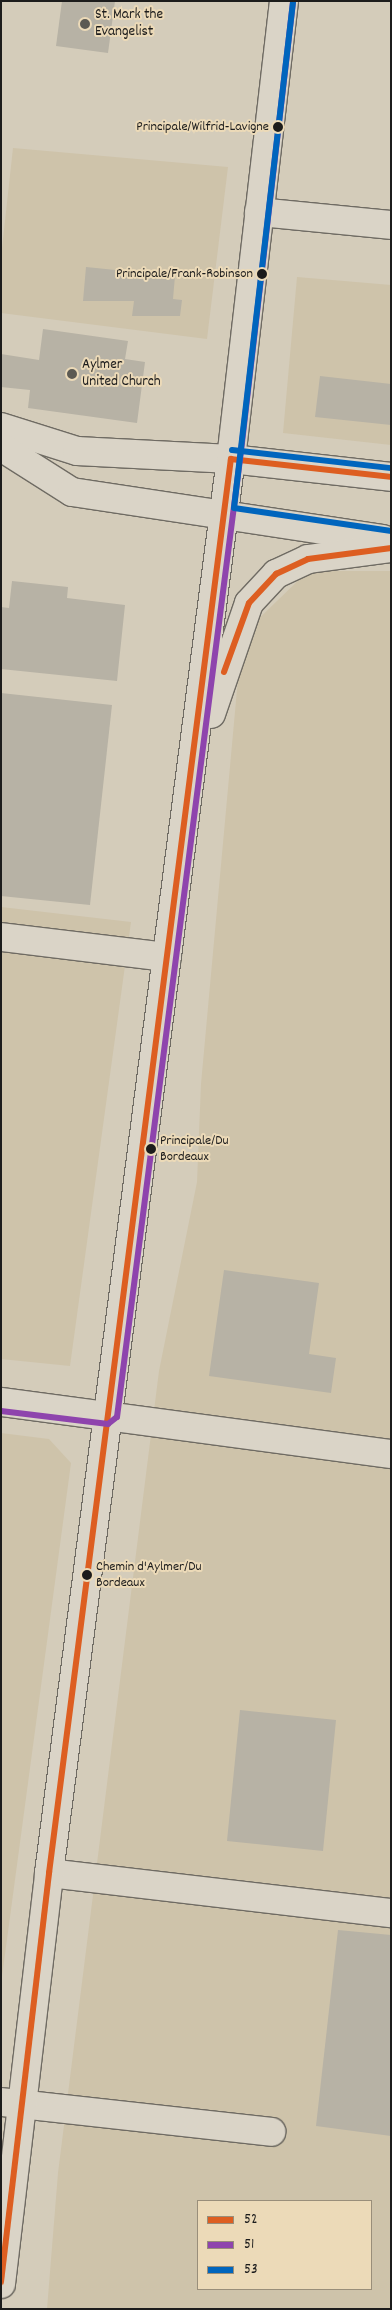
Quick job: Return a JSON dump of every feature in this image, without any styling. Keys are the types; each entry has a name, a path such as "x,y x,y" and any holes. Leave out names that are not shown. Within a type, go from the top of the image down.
{"main road":[{"path":"1,2284 11,2104 49,1873 224,515 284,1"},
{"path":"259,212 391,225"},
{"path":"1,427 77,451 231,459 391,477"},
{"path":"1,447 72,492 391,540"},
{"path":"189,784 228,658 255,596 291,564 333,554 391,548"},
{"path":"1,937 167,957"},
{"path":"1,1402 391,1454"},
{"path":"49,1873 391,1913"},
{"path":"11,2104 271,2132"}],"shaded area":[{"path":"13,148 228,167 207,339 1,313 1,257"},
{"path":"297,277 391,285 391,445 283,433"},
{"path":"308,571 391,571 391,2309 47,2309 58,2173 159,1371 197,1182 201,1084 242,635"},
{"path":"1,907 131,922 70,1366 1,1359"},
{"path":"1,1433 49,1439 71,1463 1,1984"}],"building":[{"name":"St. Mark the Evangelist","path":"62,1 115,1 108,53 56,46"},
{"path":"86,267 175,276 173,299 182,300 180,316 132,316 134,301 83,301"},
{"name":"Aylmer United Church","path":"43,329 128,341 125,359 145,362 137,423 28,408 30,390 1,387 1,354 39,360"},
{"path":"320,376 391,384 391,425 315,417"},
{"path":"12,581 68,587 67,598 125,605 117,681 1,669 1,607 9,608"},
{"path":"1,693 112,705 90,905 1,896"},
{"path":"224,1270 319,1283 309,1354 336,1358 331,1393 209,1376"},
{"path":"240,1710 336,1720 323,1851 227,1841"},
{"path":"338,1930 391,1935 391,2136 316,2126"}],"transit line":[{"name":"51","path":"1,1411 108,1424 117,1417 240,460 293,2"},
{"name":"53","path":"293,2 234,508 391,531"},
{"name":"53","path":"232,450 391,468"},
{"name":"52","path":"1,2282 49,1873 231,459 391,477"},
{"name":"52","path":"224,672 249,603 276,574 308,559 391,548"}],"place":[{"name":"St. Mark the Evangelist","path":"85,24"},
{"name":"Principale/Wilfrid-Lavigne","path":"278,127"},
{"name":"Principale/Frank-Robinson","path":"262,274"},
{"name":"Aylmer United Church","path":"72,374"},
{"name":"Principale/Du Bordeaux","path":"151,1149"},
{"name":"Chemin d'Aylmer/Du Bordeaux","path":"87,1575"}]}
